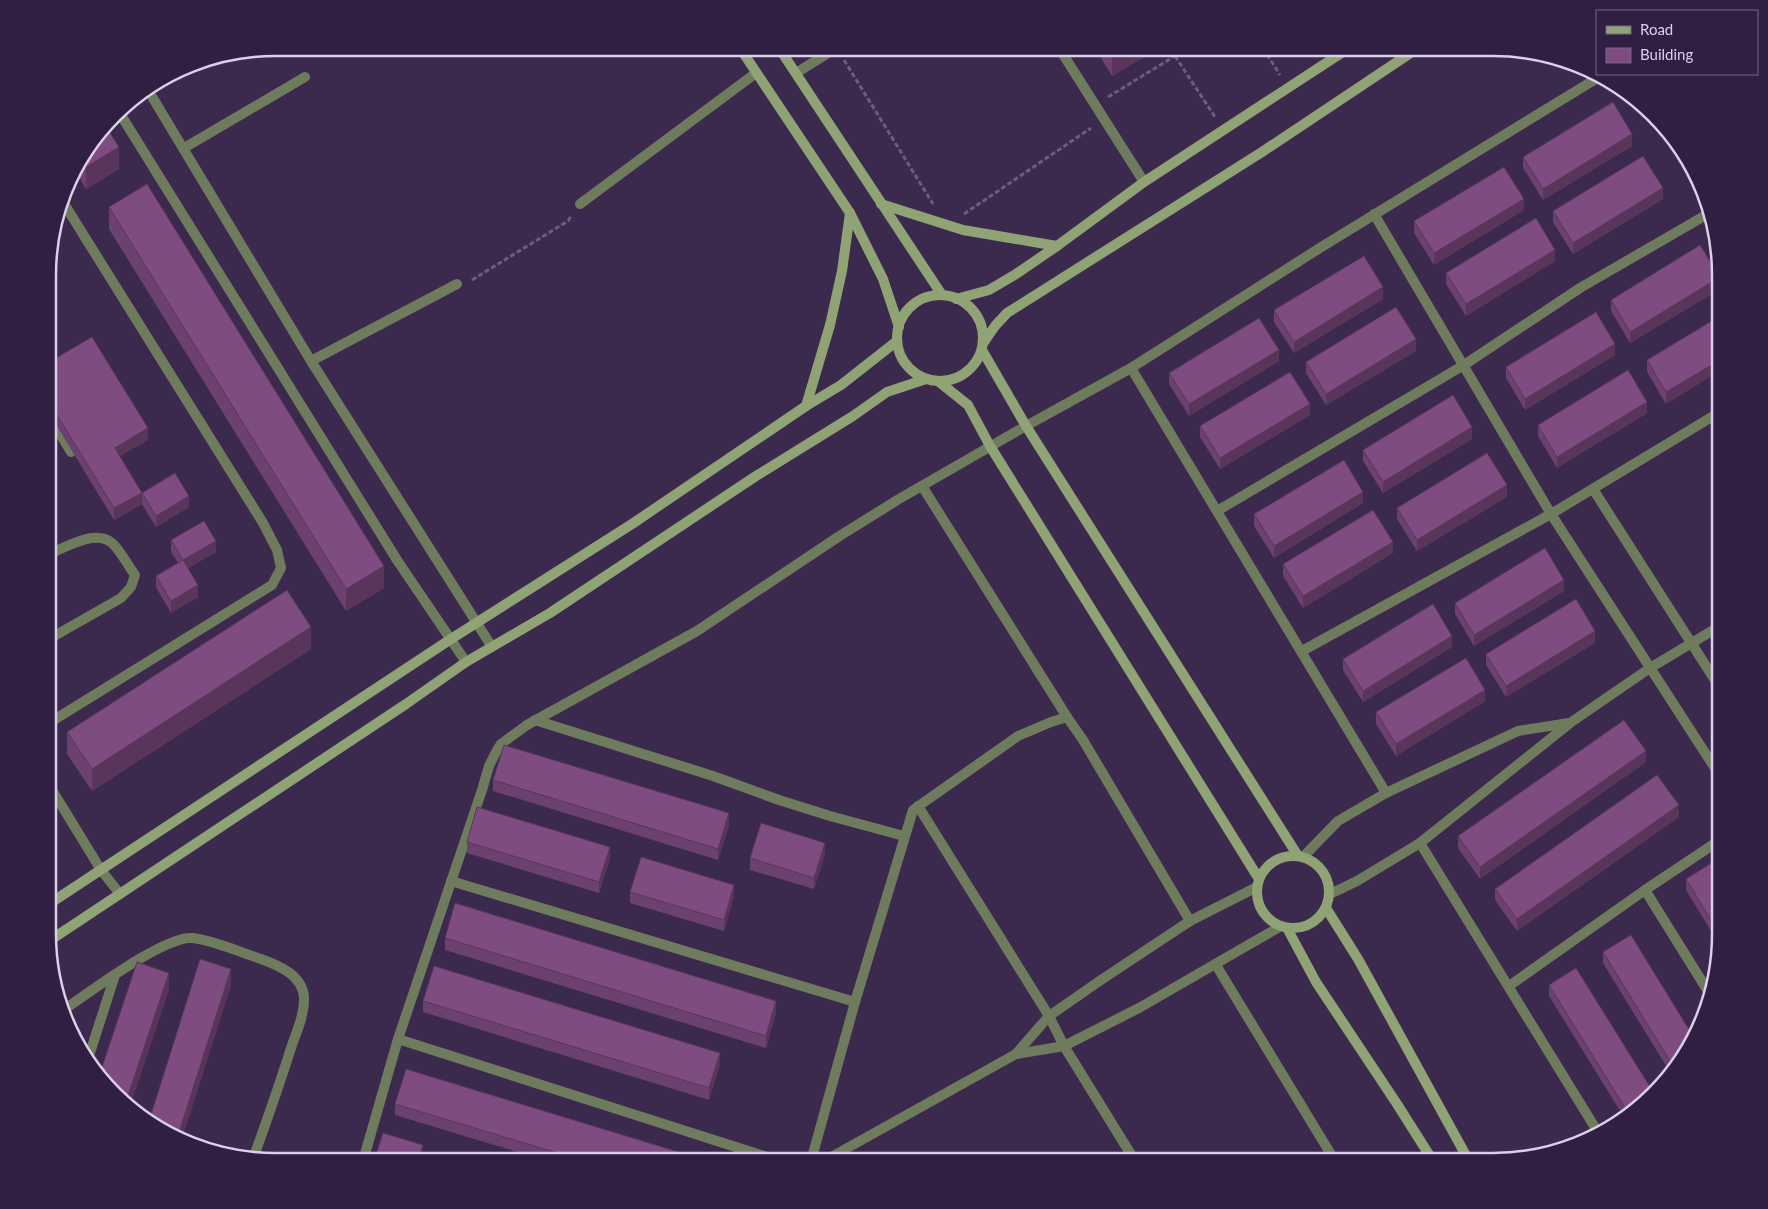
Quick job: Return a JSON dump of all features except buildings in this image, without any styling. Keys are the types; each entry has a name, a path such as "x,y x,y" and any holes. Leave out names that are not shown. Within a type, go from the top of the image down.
{"main road":[{"path":"745,56 850,213 883,278 899,327"},
{"path":"784,56 942,295"},
{"path":"956,298 989,290 1057,246 1144,182 1337,56"},
{"path":"1301,857 1026,426 983,346 982,328 977,316 968,306 956,298 942,295 928,297 915,304 905,314 899,327 900,353 906,364 915,373 926,379 938,381 953,380 966,374 976,363 983,346 995,326 1007,313 1254,157 1406,56"},
{"path":"881,204 947,225 1057,246"},
{"path":"806,406 834,307 842,271 850,213"},
{"path":"56,899 477,622 632,524 806,406 841,385 898,340"},
{"path":"56,936 406,704 466,662 550,613 756,476 853,416 887,392 926,379"},
{"path":"938,381 968,405 990,446 1258,883"},
{"path":"1290,856 1301,857 1310,860 1321,868 1328,880 1330,894 1326,908 1320,918 1299,928 1284,927 1264,915 1257,897 1258,883 1268,865 1275,860 1290,856"},
{"path":"1326,908 1358,959 1464,1153"},
{"path":"1284,927 1316,982 1427,1153"}],"street":[{"path":"796,73 831,56"},
{"path":"1064,56 1144,182"},
{"path":"580,204 756,73"},
{"path":"184,148 305,77"},
{"path":"365,1153 398,1039 489,766 501,744 535,720 697,631 838,537 922,486 1131,368 1374,214 1593,81"},
{"path":"151,95 311,361 492,647"},
{"path":"123,118 397,560 466,662"},
{"path":"56,719 272,585 280,568 277,550 263,523 67,208"},
{"path":"1374,214 1551,514 1712,764"},
{"path":"1217,511 1464,365 1580,288 1703,217"},
{"path":"311,361 457,284"},
{"path":"1131,368 1386,793"},
{"path":"1302,651 1551,514 1712,417"},
{"path":"56,427 71,452"},
{"path":"922,486 1067,717 1084,740 1190,921"},
{"path":"1593,489 1712,675"},
{"path":"56,551 84,539 103,538 112,544 134,575 130,587 121,598 56,635"},
{"path":"1330,894 1357,881 1420,843 1570,723 1650,668 1712,631"},
{"path":"813,1153 854,1002 913,810 1018,736 1067,717"},
{"path":"535,720 714,776 779,800 904,836"},
{"path":"1301,857 1338,821 1386,793 1518,731 1570,723"},
{"path":"56,796 101,870 120,894"},
{"path":"918,806 1049,1016 1064,1046 1130,1153"},
{"path":"1420,843 1595,1127"},
{"path":"1509,986 1712,845"},
{"path":"451,882 854,1002"},
{"path":"1016,1054 1049,1016 1190,921 1258,883"},
{"path":"1645,890 1705,987"},
{"path":"838,1153 1016,1054 1064,1046 1139,1008 1284,927"},
{"path":"69,1006 160,946 182,938 192,938 208,942 270,962 286,970 298,981 304,998 303,1008 276,1096 256,1152"},
{"path":"1216,965 1330,1153"},
{"path":"91,1051 115,975"},
{"path":"398,1039 755,1153"}],"path":[{"path":"841,56 947,225 1104,119"},
{"path":"1095,104 1175,56 1224,130"},
{"path":"1267,56 1288,89"},
{"path":"457,284 472,280 568,221 580,204"}]}
